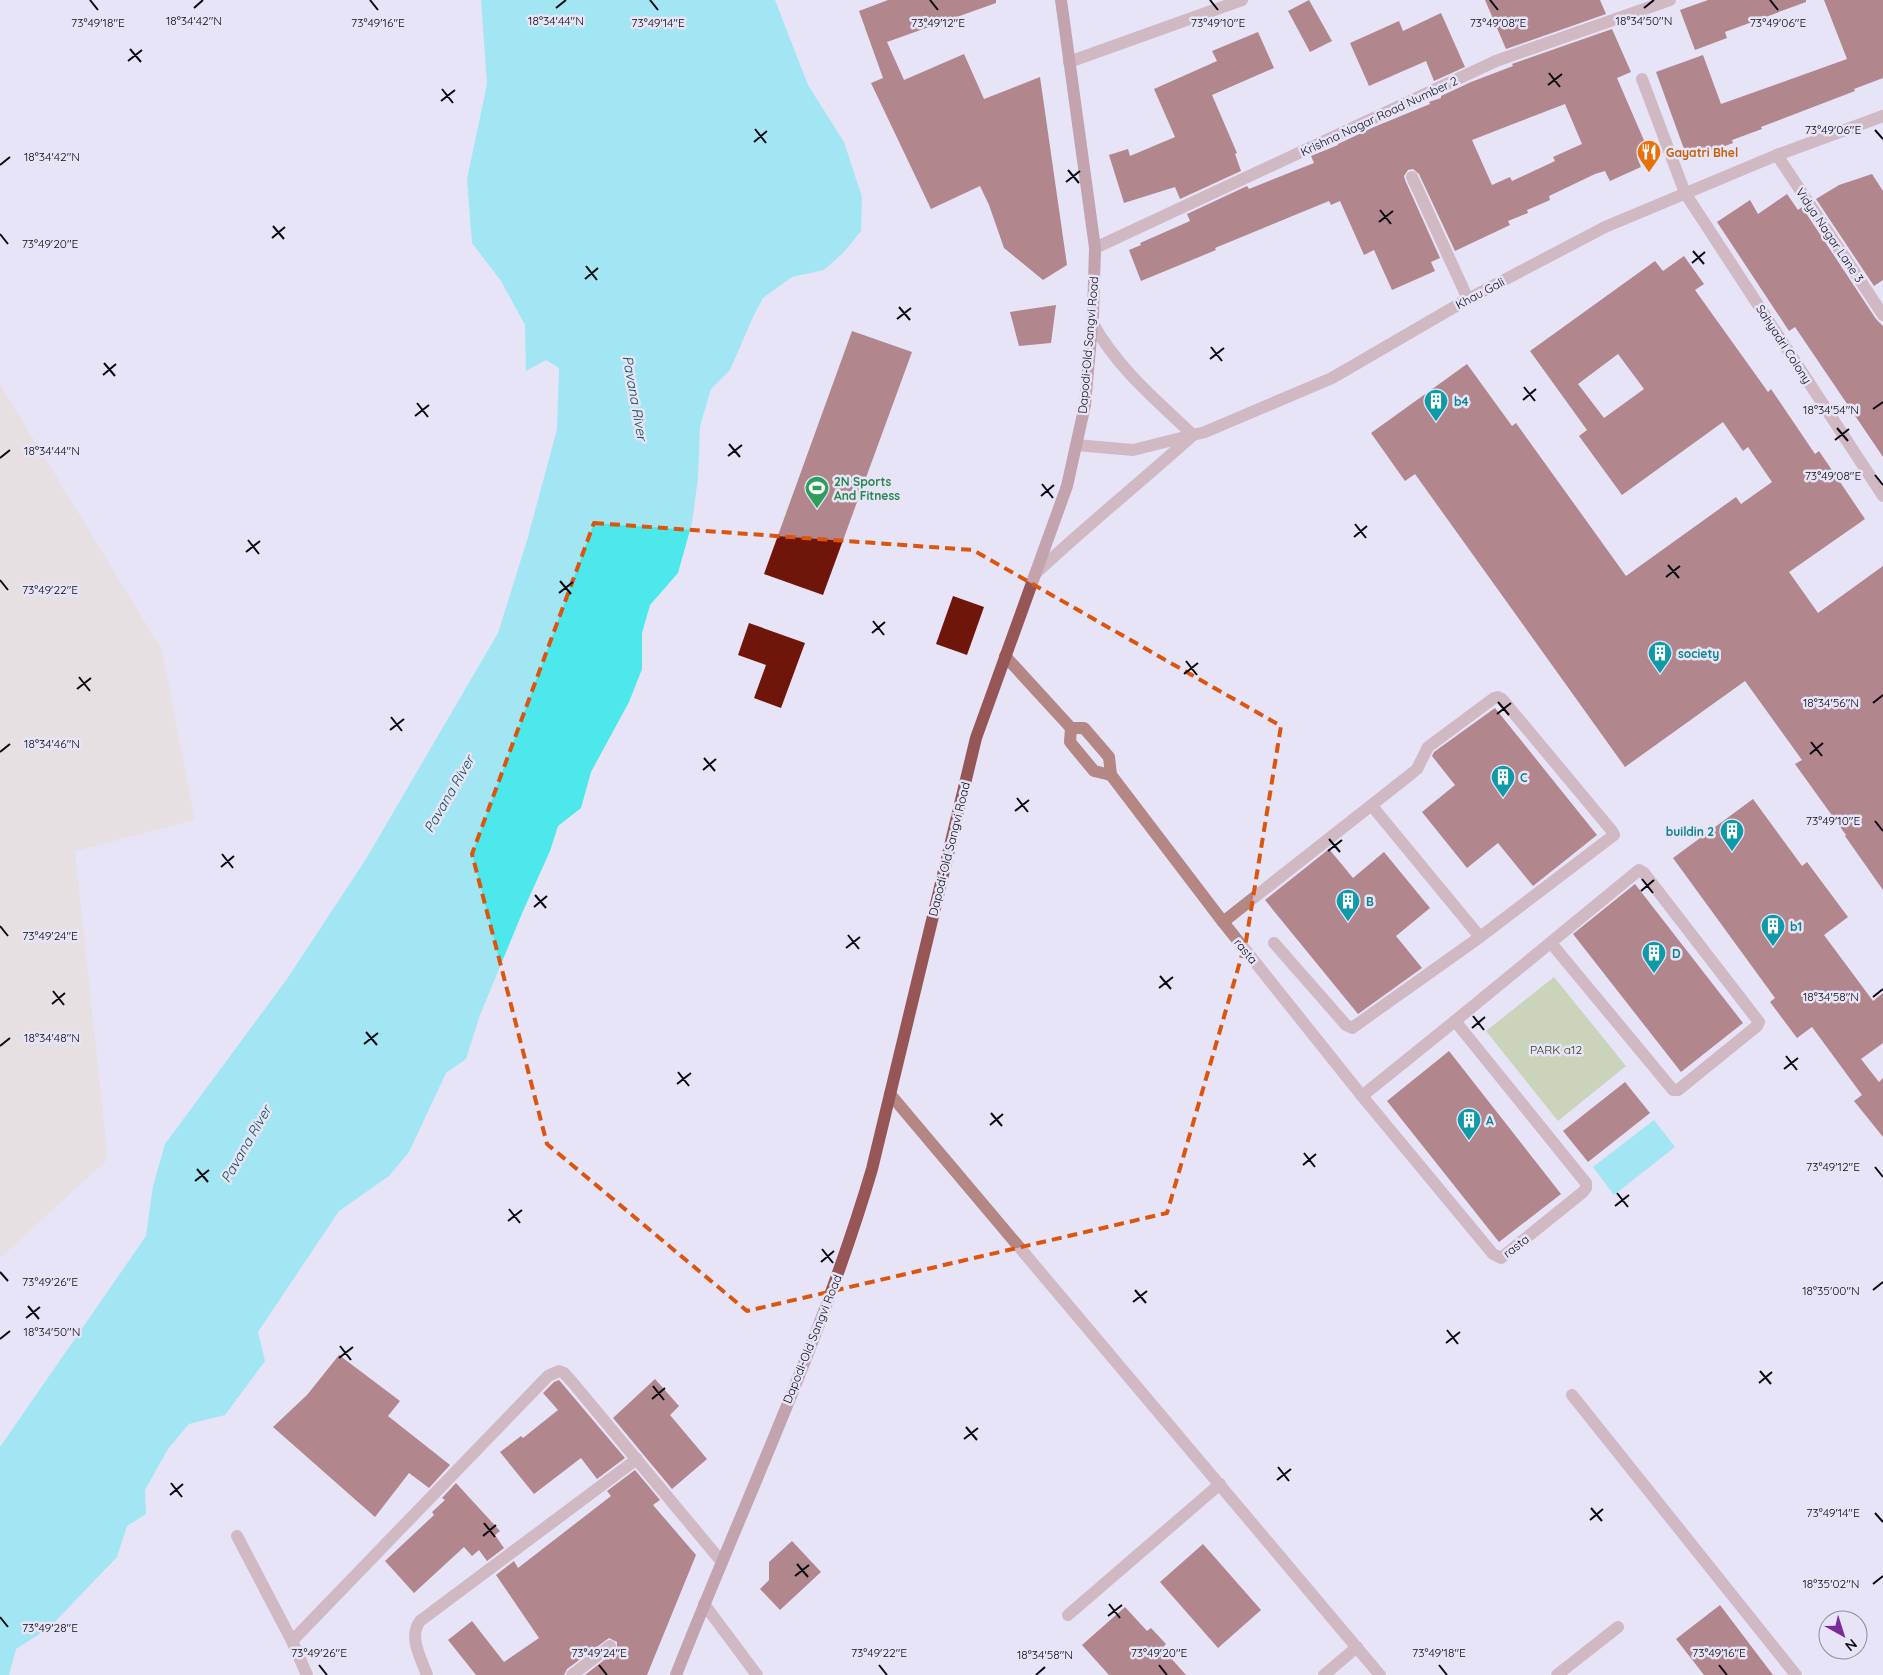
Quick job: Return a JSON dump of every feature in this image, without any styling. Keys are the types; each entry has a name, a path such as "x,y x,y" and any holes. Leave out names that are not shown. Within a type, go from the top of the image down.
{"street":[{"name":"Dapodi-Old Sangvi Road","path":"676,1675 721,1561 824,1314 851,1239 872,1169 976,738 1067,486 1085,405 1092,322 1095,248 1061,0"},
{"path":"1069,62 1242,0"},
{"name":"Krishna Nagar Road Number 2","path":"1095,248 1496,61 1670,0"},
{"name":"Sahyadri Colony","path":"1642,79 1685,193 1883,496"},
{"name":"Khau Gali","path":"1076,445 1133,450 1205,432 1332,378 1468,299 1605,227 1777,155 1883,116"},
{"name":"Vidya Nagar Lane 3","path":"1777,155 1883,315"},
{"path":"1412,177 1468,299"},
{"path":"1035,574 1193,435 1145,391 1123,367 1105,346 1092,322"},
{"path":"1005,656 1071,728 1070,742 1094,771 1111,775 1109,757 1084,728 1071,728"},
{"path":"1222,922 1372,806 1417,768 1428,747 1494,698 1498,697 1502,699 1612,831 1612,838 1480,937 1352,1028 1346,1026 1274,943"},
{"name":"rasta","path":"1111,775 1222,922 1362,1096 1493,1254 1497,1257 1504,1256 1583,1192 1586,1188 1586,1183 1455,1021"},
{"path":"1372,806 1480,937"},
{"path":"1362,1096 1636,872 1642,871 1758,1021 1758,1024 1678,1090 1673,1090 1551,943"},
{"path":"890,1094 1380,1675"},
{"path":"292,1641 548,1376 559,1371 564,1373 721,1561"},
{"path":"1572,1395 1796,1675"},
{"path":"427,1675 415,1645 416,1626 420,1621 637,1459"},
{"path":"1068,1615 1220,1484"},
{"path":"237,1536 292,1641 307,1675"},
{"path":"704,1604 757,1675"},
{"path":"1557,1675 1618,1627"},
{"path":"572,1675 610,1646"},
{"path":"1324,1675 1357,1647"}],"highlighted area":[{"path":"594,523 973,550 1281,726 1246,941 1167,1213 747,1311 547,1144 472,854"}],"shaded area":[{"path":"0,384 162,650 195,820 75,851 108,1159 0,1258"}],"green space":[{"name":"PARK a12","path":"1554,977 1626,1066 1558,1121 1486,1031"}],"water":[{"name":"Pavana River","path":"481,0 775,0 808,85 844,142 862,197 861,231 844,252 824,270 792,277 763,298 730,370 711,389 700,426 698,478 692,523 678,573 650,605 642,633 642,669 629,702 591,772 581,808 558,826 550,851 480,1015 466,1059 446,1073 409,1152 389,1176 339,1211 258,1332 265,1361 225,1415 189,1424 168,1449 145,1490 146,1514 127,1526 117,1557 49,1628 16,1649 9,1675 0,1675 0,1447 146,1236 153,1186 165,1144 287,979 366,859 498,633 528,537 557,429 559,368 546,360 526,371 525,325 501,281 472,243 467,179 487,84"},
{"path":"1654,1120 1675,1147 1614,1195 1593,1167"}],"building":[{"path":"888,0 996,0 996,3 887,42 904,80 964,54 984,99 1040,77 1067,265 1043,280 1004,248 989,205 980,186 931,209 871,83 883,78 859,11"},
{"path":"1309,0 1332,41 1310,52 1288,11"},
{"path":"1485,0 1600,0 1606,14 1506,49"},
{"path":"1708,0 1806,0 1806,2 1725,32 1727,38 1695,50 1680,10"},
{"path":"1824,0 1883,0 1883,78 1854,89 1855,91 1761,127 1762,129 1732,140 1733,143 1688,160 1656,72 1703,55 1721,104 1847,59"},
{"path":"1441,13 1465,67 1434,81 1426,61 1369,86 1350,43 1399,21 1403,31"},
{"path":"1612,29 1631,72 1617,78 1649,152 1637,157 1641,167 1610,181 1605,171 1595,174 1549,196 1550,200 1527,210 1528,213 1508,221 1510,225 1455,251 1419,174 1413,169 1408,170 1404,176 1405,180 1440,258 1431,262 1435,271 1392,290 1374,250 1364,255 1340,201 1331,205 1329,201 1141,281 1129,250 1141,245 1140,243 1190,221 1187,214 1247,186 1249,189 1314,163 1311,156 1430,104 1429,102 1441,98 1441,96 1513,66 1512,64","holes":["1565,104 1582,144 1553,157 1555,161 1512,181 1510,177 1492,185 1472,140"]},
{"path":"1258,32 1274,68 1212,95 1237,153 1235,154 1241,171 1180,199 1175,187 1124,203 1109,155 1128,149 1130,156 1175,137 1154,89 1217,61 1212,51"},
{"path":"1872,174 1883,191 1883,280 1874,286 1816,199 1839,185"},
{"path":"1787,194 1798,210 1802,207 1876,319 1883,326 1883,457 1795,327 1789,331 1717,222 1750,200 1758,214"},
{"path":"1684,256 1704,284 1695,290 1768,392 1771,389 1815,454 1819,451 1865,519 1789,572 1818,613 1883,566 1883,890 1795,764 1802,760 1745,681 1625,767 1415,474 1405,481 1371,433 1467,364 1512,426 1516,423 1626,576 1736,497 1741,504 1772,482 1748,447 1743,451 1723,422 1622,495 1579,436 1587,430 1530,351 1655,261 1663,271","holes":["1618,354 1644,389 1604,418 1578,384"]},
{"path":"1056,305 1051,343 1019,346 1010,312"},
{"path":"852,331 912,352 823,595 764,574"},
{"path":"953,596 984,607 967,655 936,644"},
{"path":"749,623 805,643 781,708 754,698 766,665 738,655"},
{"name":"C","path":"1495,708 1597,835 1533,886 1498,843 1467,868 1422,812 1455,785 1432,756 1434,752"},
{"path":"1753,799 1802,866 1807,862 1848,917 1824,935 1873,1001 1883,993 1883,1043 1861,1059 1879,1082 1883,1078 1883,1137 1854,1101 1862,1095 1812,1027 1797,1038 1770,1002 1775,998 1673,858"},
{"name":"B","path":"1329,849 1353,878 1384,852 1430,908 1396,936 1422,968 1358,1014 1265,900"},
{"name":"D","path":"1635,884 1743,1023 1681,1072 1573,934"},
{"name":"A","path":"1449,1051 1561,1194 1499,1242 1387,1101"},
{"path":"1625,1082 1650,1113 1588,1162 1563,1131"},
{"path":"339,1355 400,1401 388,1416 450,1465 429,1488 409,1473 375,1517 273,1427 307,1395"},
{"path":"655,1379 679,1406 670,1415 707,1459 672,1489 613,1418"},
{"path":"559,1380 625,1458 597,1479 581,1458 534,1494 500,1452 521,1436 523,1438 558,1410 543,1393 554,1382"},
{"path":"635,1470 660,1500 653,1505 696,1555 647,1675 585,1675 617,1650 617,1642 609,1638 567,1669 564,1675 476,1675 448,1640 472,1621 504,1662 539,1638 496,1575 514,1561 518,1568 611,1496 607,1491"},
{"path":"456,1483 500,1531 495,1535 504,1548 487,1561 479,1550 472,1556 464,1547 414,1593 385,1561 434,1515 432,1512 445,1500 442,1498"},
{"path":"792,1541 821,1572 780,1610 760,1589 769,1580 769,1562"},
{"path":"1203,1544 1261,1610 1218,1648 1160,1582"},
{"path":"1720,1605 1773,1675 1704,1675 1676,1639"},
{"path":"1125,1607 1147,1631 1151,1628 1166,1644 1162,1648 1186,1675 1109,1675 1082,1645"}],"place":[{"name":"Gayatri Bhel","path":"1649,173"},
{"name":"b4","path":"1436,422"},
{"name":"2N Sports And Fitness","path":"817,509"},
{"name":"society","path":"1660,674"},
{"name":"C","path":"1503,798"},
{"name":"buildin 2","path":"1732,852"},
{"name":"B","path":"1348,922"},
{"name":"b1","path":"1773,947"},
{"name":"D","path":"1654,974"},
{"name":"A","path":"1469,1141"}]}
